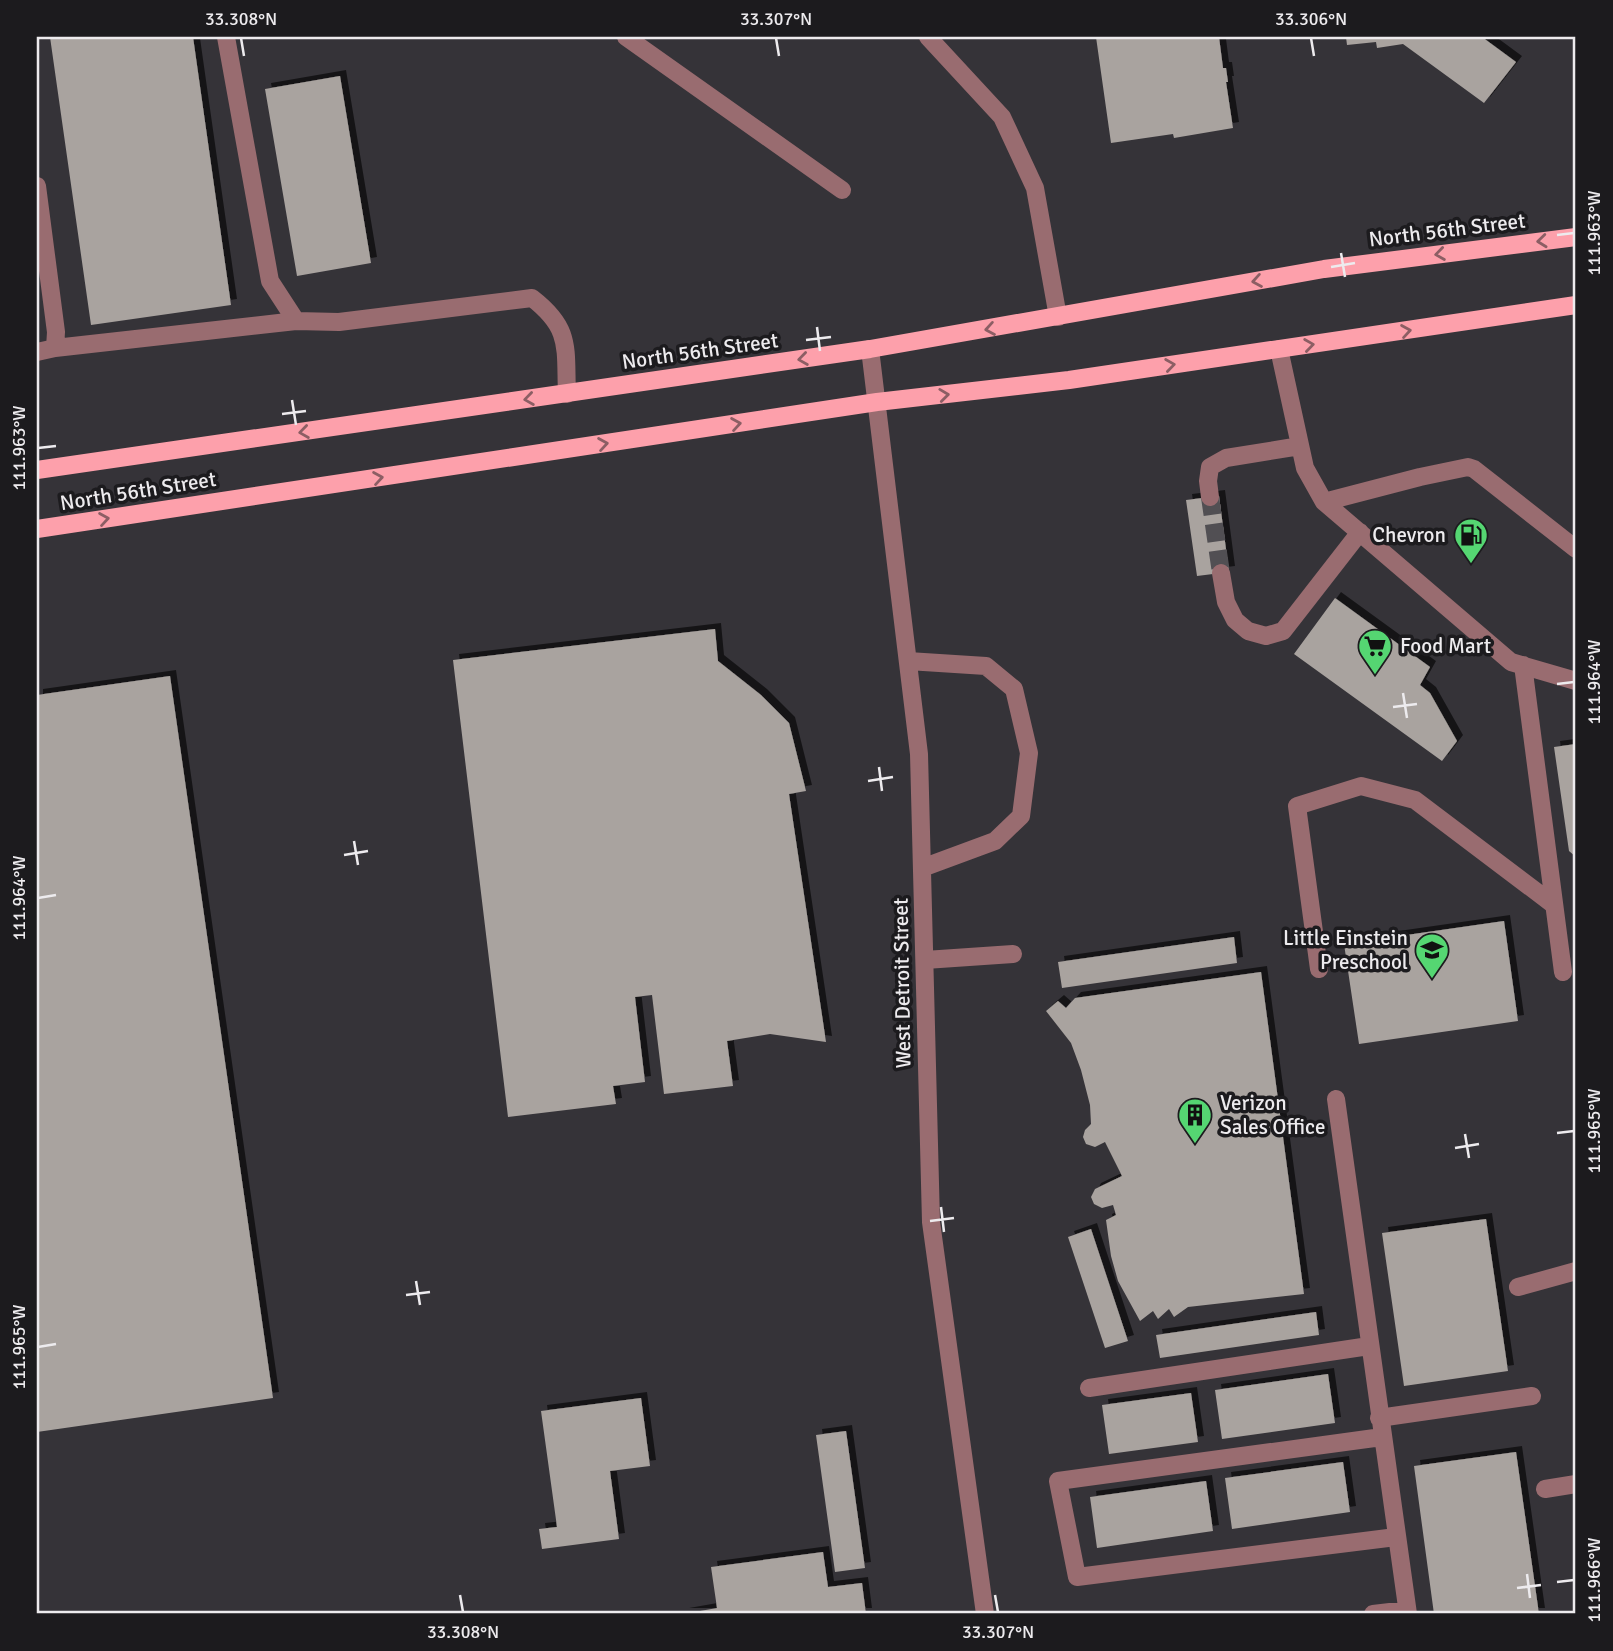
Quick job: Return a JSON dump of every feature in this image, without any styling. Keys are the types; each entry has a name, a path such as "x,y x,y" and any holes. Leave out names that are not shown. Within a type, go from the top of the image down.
{"main road":[{"name":"North 56th Street","path":"37,470 870,349 1324,269 1576,237"},
{"name":"North 56th Street","path":"37,529 877,402 1069,380 1576,305"}],"street":[{"path":"226,37 270,281 296,321"},
{"path":"626,37 842,190"},
{"path":"928,37 1002,117 1035,188 1058,317"},
{"path":"37,186 56,332 55,348"},
{"path":"37,352 296,321 339,322 533,298 549,311 565,337 567,394"},
{"name":"West Detroit Street","path":"870,349 919,754 931,1222 985,1614"},
{"path":"1279,349 1305,468 1324,502 1511,662 1576,681"},
{"path":"1210,497 1210,467 1226,458 1300,446"},
{"path":"1324,502 1468,467 1576,549"},
{"path":"1221,573 1226,602 1235,620 1248,631 1266,636 1283,631 1360,532"},
{"path":"908,661 986,666 1014,689 1029,752 1021,817 996,841 922,868"},
{"path":"1523,666 1563,972"},
{"path":"1319,968 1297,806 1361,786 1415,800 1554,905"},
{"path":"925,960 1013,954"},
{"path":"1336,1099 1408,1612 1373,1614"},
{"path":"1518,1287 1576,1271"},
{"path":"1089,1388 1369,1346"},
{"path":"1379,1418 1532,1396"},
{"path":"1382,1437 1058,1481 1077,1577 1396,1537"},
{"path":"1545,1489 1576,1484"}],"building":[{"path":"50,37 193,37 231,305 91,325"},
{"path":"1096,37 1219,37 1223,68 1226,68 1233,128 1174,138 1173,134 1111,143"},
{"path":"1346,37 1482,37 1516,62 1484,103 1403,44 1377,48 1376,42 1347,45"},
{"path":"340,76 371,263 297,276 265,89"},
{"path":"1219,496 1229,572 1197,576 1186,500"},
{"name":"Food Mart","path":"1335,598 1430,667 1420,685 1430,693 1457,741 1442,761 1294,654"},
{"path":"715,629 718,661 761,695 789,723 806,791 789,794 826,1042 770,1034 727,1041 733,1086 664,1094 652,995 635,997 645,1082 613,1086 616,1104 508,1117 453,660"},
{"path":"170,676 273,1398 37,1432 37,695"},
{"path":"1576,744 1576,857 1569,851 1554,747"},
{"path":"1504,921 1518,1021 1359,1044 1344,944"},
{"path":"1234,937 1237,963 1062,988 1058,962"},
{"name":"Verizon Sales Office","path":"1261,972 1304,1294 1188,1307 1174,1317 1169,1309 1158,1319 1153,1311 1140,1321 1118,1281 1111,1256 1106,1220 1116,1215 1113,1205 1102,1208 1094,1204 1091,1197 1095,1189 1122,1176 1105,1142 1095,1147 1086,1144 1083,1137 1091,1124 1090,1105 1081,1070 1071,1043 1046,1011 1058,1001 1066,1008 1075,998"},
{"path":"1486,1219 1508,1371 1404,1386 1382,1233"},
{"path":"1091,1229 1128,1341 1105,1348 1068,1237"},
{"path":"1316,1312 1319,1335 1160,1358 1156,1335"},
{"path":"1328,1374 1335,1423 1222,1439 1215,1390"},
{"path":"1191,1393 1198,1442 1109,1454 1102,1405"},
{"path":"641,1398 650,1466 610,1471 619,1539 542,1549 539,1529 557,1527 541,1411"},
{"path":"846,1431 865,1568 835,1572 816,1435"},
{"path":"1516,1452 1539,1614 1434,1614 1414,1466"},
{"path":"1343,1462 1350,1512 1232,1529 1225,1478"},
{"path":"1206,1481 1213,1531 1097,1548 1090,1497"},
{"path":"823,1552 828,1587 862,1583 866,1614 683,1614 717,1608 711,1567"}],"tunnel":[{"path":"1210,497 1221,573"}],"place":[{"name":"Chevron","path":"1471,565"},
{"name":"Food Mart","path":"1375,676"},
{"name":"Little Einstein Preschool","path":"1432,980"},
{"name":"Verizon Sales Office","path":"1195,1145"}]}
